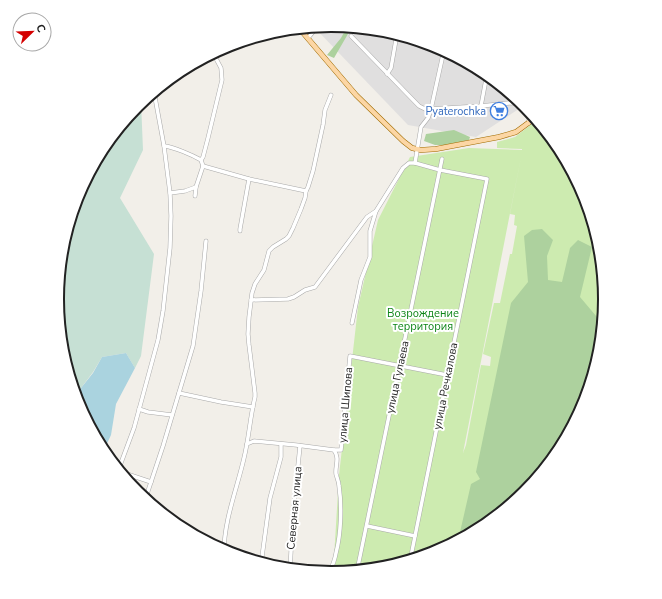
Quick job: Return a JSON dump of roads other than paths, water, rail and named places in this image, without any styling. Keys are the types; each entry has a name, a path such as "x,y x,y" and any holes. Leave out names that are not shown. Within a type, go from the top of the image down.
{"main road":[{"path":"304,34 370,110 412,148 427,150 493,139 516,132 529,123"}],"street":[{"path":"308,38 313,33"},
{"path":"351,36 419,106 425,109 513,103"},
{"path":"387,74 391,68 396,40"},
{"path":"352,323 361,280 370,257 370,231 376,211 403,168 409,164 415,163 421,127 428,118 431,109 443,57"},
{"path":"201,160 210,132 222,80 221,68 216,59"},
{"path":"481,106 486,81"},
{"path":"224,544 229,517 247,444 255,393 248,345 251,300 255,284 264,270 269,251 272,247 289,236 305,198 313,171 325,110 331,95"},
{"path":"120,464 134,428 158,340 163,311 170,248 170,192 164,146 155,98"},
{"path":"164,146 195,156 201,160 203,166 195,196"},
{"name":"улица Гулаева","path":"359,565 442,159"},
{"name":"улица Речкалова","path":"411,555 487,179 440,170 415,163"},
{"path":"203,166 249,179 306,192"},
{"path":"240,231 249,179"},
{"path":"170,192 185,191 196,188"},
{"path":"251,300 288,299 305,290 315,287 367,217 376,211"},
{"path":"147,494 193,346 206,241"},
{"name":"улица Шипова","path":"334,450 341,450 350,356 447,376"},
{"path":"179,393 253,407"},
{"path":"139,409 148,412 172,415"},
{"path":"247,444 254,441 334,450 337,458 336,473 339,486 340,526 339,539 331,567"},
{"path":"262,558 270,498 281,457 281,444"},
{"name":"Северная улица","path":"290,564 293,514 300,446"},
{"path":"128,474 151,482"},
{"path":"367,526 415,536"}],"water":[{"path":"126,353 135,368 116,404 111,435 107,444 91,418 80,391 93,373 102,357"}],"place":[{"name":"Pyaterochka","path":"499,111"}],"park label":[{"name":"Возрождение территория","path":"423,319"}]}
